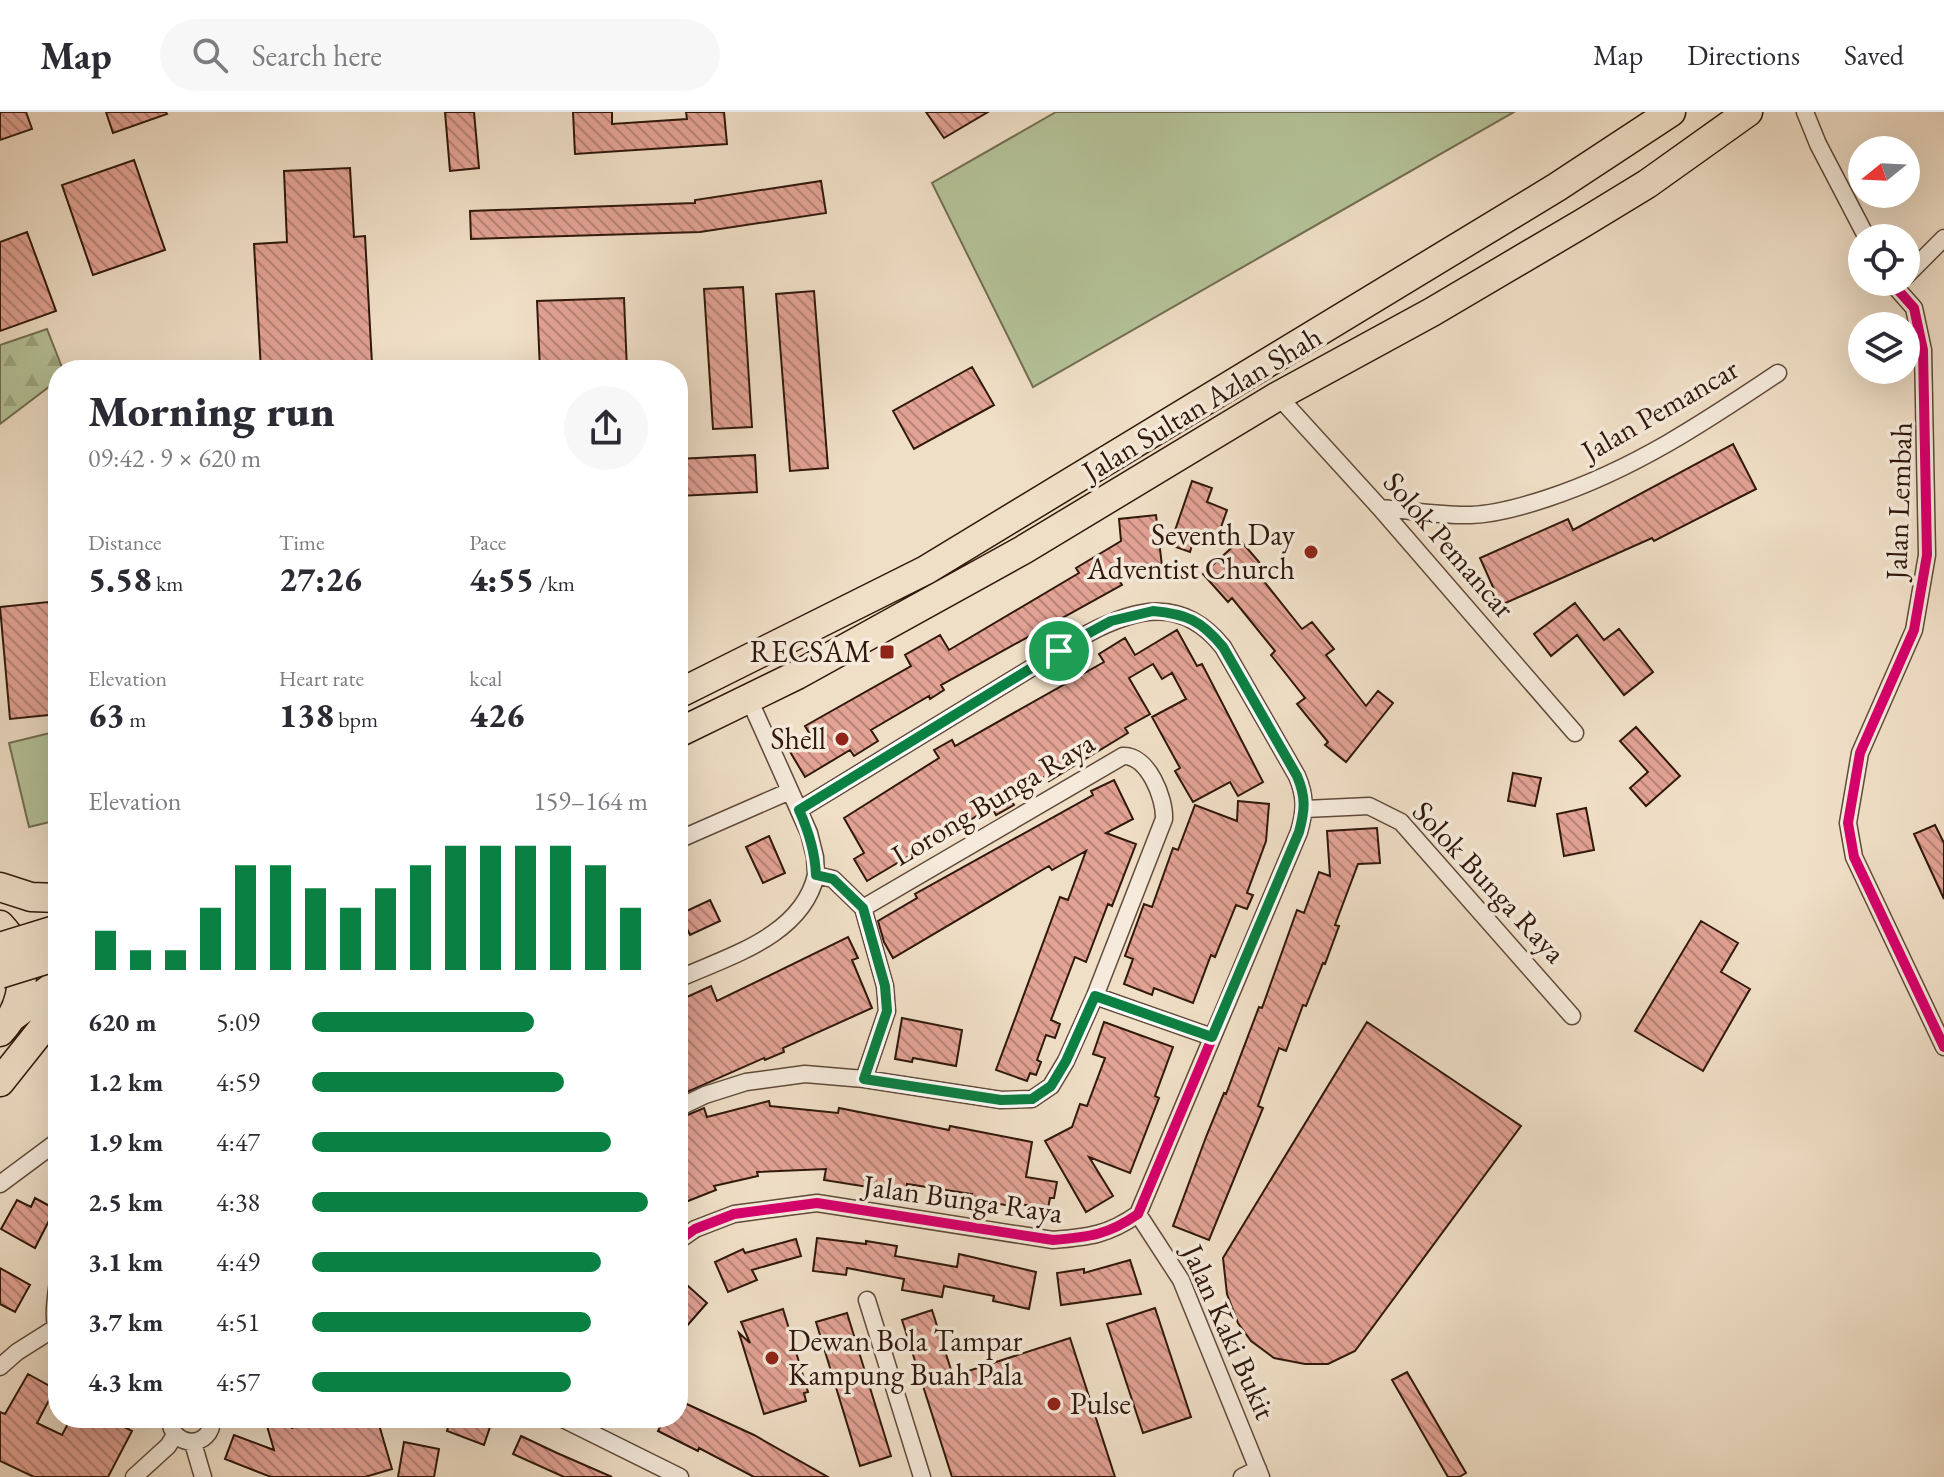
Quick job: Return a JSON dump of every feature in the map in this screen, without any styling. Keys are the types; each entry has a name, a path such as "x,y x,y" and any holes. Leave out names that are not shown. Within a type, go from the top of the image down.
{"highway":[{"name":"Jalan Sultan Azlan Shah","path":"688,689 926,570 1557,187 1671,112"},
{"name":"Jalan Sultan Azlan Shah","path":"688,728 954,590 1278,396 1432,312 1583,223 1647,184 1748,112"},
{"path":"0,887 31,897 48,898"},
{"path":"0,913 26,913 48,908"},
{"path":"0,925 13,942 22,971 22,987 4,1029"},
{"path":"0,947 48,932"},
{"path":"0,974 48,957"},
{"path":"4,1029 48,989"},
{"path":"0,1082 48,1022"}],"street":[{"path":"1805,112 1839,188 1859,224"},
{"path":"1920,261 1944,238"},
{"name":"Jalan Lembah","path":"1907,296 1914,308 1923,350 1927,555 1914,630 1860,753 1848,823 1854,857 1944,1047"},
{"name":"Jalan Pemancar","path":"1380,508 1471,515 1521,507 1561,494 1604,478 1646,456 1778,373"},
{"name":"Solok Pemancar","path":"1278,396 1380,508 1575,733"},
{"path":"799,810 1111,621 1153,611 1175,613 1209,629 1223,647 1297,776 1304,792 1305,809 1299,832 1138,1214"},
{"path":"688,974 774,933 797,915 816,875 809,833 749,699"},
{"name":"Lorong Bunga Raya","path":"688,1104 732,1086 805,1074 864,1079 1001,1100 1032,1099 1051,1086 1066,1061 1095,996 1164,819 1162,800 1145,767 1130,756 1116,759 863,908"},
{"path":"688,836 790,791"},
{"name":"Solok Bunga Raya","path":"1305,809 1369,806 1401,822 1572,1016"},
{"path":"816,875 833,879 863,908 887,1001 882,1028 864,1079"},
{"path":"1095,996 1212,1037"},
{"path":"0,1184 48,1149"},
{"name":"Jalan Bunga Raya","path":"688,1234 734,1214 817,1203 1053,1240 1092,1237 1117,1229 1138,1214"},
{"name":"Jalan Kaki Bukit","path":"1138,1214 1181,1280 1259,1473"},
{"path":"867,1300 922,1477"},
{"path":"0,1367 17,1352 48,1336"},
{"path":"173,1428 180,1440 193,1443 206,1437 210,1428"},
{"path":"581,1428 680,1477"},
{"path":"134,1477 175,1435"},
{"path":"193,1443 203,1477"},
{"path":"1242,1477 1259,1473"}],"green space":[{"path":"1056,112 1514,112 1033,387 932,183"},
{"path":"47,329 59,360 48,360 48,388 0,424 0,345"},
{"path":"48,733 48,822 29,827 9,743"}],"building":[{"path":"0,112 26,112 32,129 0,140"},
{"path":"106,112 166,112 167,114 113,133"},
{"path":"445,112 474,112 479,168 450,171"},
{"path":"573,112 612,112 612,124 687,119 686,112 724,112 727,144 575,154"},
{"path":"926,112 988,112 944,138"},
{"path":"134,160 165,250 93,275 62,185"},
{"path":"350,168 354,237 365,236 372,360 260,360 254,244 287,242 284,171"},
{"path":"821,181 826,213 700,232 471,239 470,211 695,203 695,200"},
{"path":"27,232 56,311 0,331 0,242"},
{"path":"743,287 752,427 713,429 704,289"},
{"path":"814,291 828,468 790,471 776,294"},
{"path":"624,298 627,360 540,360 537,301"},
{"path":"972,367 994,405 914,449 893,411"},
{"path":"1733,444 1756,489 1654,541 1652,538 1501,605 1480,558 1568,519 1573,530"},
{"path":"755,455 757,492 688,495 688,458"},
{"path":"1192,481 1212,488 1207,502 1227,510 1214,547 1194,539 1190,552 1170,545"},
{"path":"1156,515 1162,566 1113,571 1122,585 941,685 944,690 930,699 929,696 871,730 878,741 854,756 850,750 805,777 789,750 811,736 805,726 911,666 905,655 940,635 949,650 1079,573 1076,568 1121,541 1119,519"},
{"path":"1240,540 1265,569 1259,575 1302,629 1312,622 1334,649 1326,655 1366,706 1378,691 1393,703 1346,762 1325,745 1328,742 1297,704 1305,698 1271,655 1275,651 1232,598 1228,602 1203,574"},
{"path":"48,602 48,715 10,719 0,607"},
{"path":"1575,603 1604,640 1619,629 1653,672 1624,695 1577,635 1551,656 1534,634"},
{"path":"1177,630 1197,666 1202,664 1263,782 1238,796 1230,782 1193,802 1175,771 1180,768 1152,717 1186,699 1172,673 1162,679 1153,664 1129,678 1150,714 1125,728 1128,733 1049,781 1046,776 1009,797 1014,805 996,815 992,807 867,881 854,859 864,853 844,818 939,758 934,750 952,740 955,746 1104,662 1099,654 1125,638 1135,655"},
{"path":"1636,727 1680,776 1646,806 1630,788 1648,772 1620,741"},
{"path":"1513,773 1541,778 1535,806 1508,801"},
{"path":"1114,780 1133,819 1106,833 1136,844 1086,962 1075,957 1051,1020 1060,1024 1055,1038 1046,1035 1037,1060 1041,1062 1036,1075 1030,1073 1027,1081 996,1070 1060,897 1068,900 1086,851 1052,870 1049,866 893,958 878,921 917,898 915,894 1093,795 1091,791"},
{"path":"1238,801 1269,804 1266,841 1247,893 1253,895 1247,909 1236,905 1215,957 1211,955 1193,1003 1154,988 1152,995 1124,984 1133,959 1125,956 1144,904 1152,907 1173,848 1178,850 1195,805 1237,821"},
{"path":"1586,808 1594,850 1564,856 1557,814"},
{"path":"1935,825 1944,843 1944,899 1914,834"},
{"path":"1377,828 1380,863 1358,864 1335,925 1339,926 1325,964 1306,1006 1303,1005 1286,1051 1279,1048 1258,1106 1263,1108 1209,1240 1173,1226 1259,1007 1262,1008 1297,910 1304,913 1319,872 1330,876 1327,831"},
{"path":"769,836 785,873 763,883 746,847"},
{"path":"710,900 720,921 690,935 688,910"},
{"path":"1701,921 1738,943 1721,972 1750,989 1703,1071 1635,1031"},
{"path":"848,937 858,958 852,960 872,1008 783,1048 784,1052 688,1092 688,996 711,986 717,1001"},
{"path":"902,1018 962,1030 956,1066 913,1058 912,1062 895,1059"},
{"path":"1104,1022 1173,1047 1155,1096 1159,1098 1130,1173 1089,1157 1113,1196 1086,1212 1045,1141 1072,1127 1080,1104 1087,1106 1105,1058 1093,1054"},
{"path":"1367,1022 1521,1126 1355,1351 1328,1364 1305,1364 1274,1358 1251,1341 1238,1323 1227,1294 1223,1258"},
{"path":"769,1101 770,1106 838,1113 839,1108 949,1130 950,1126 1032,1142 1026,1177 1057,1182 1054,1198 1050,1198 1048,1208 1011,1203 1011,1206 971,1199 972,1194 907,1184 906,1193 824,1180 826,1169 757,1172 758,1176 714,1186 716,1190 688,1201 688,1115 704,1108 707,1117"},
{"path":"35,1198 48,1205 48,1223 35,1248 1,1229 17,1200 31,1207"},
{"path":"817,1238 897,1246 895,1256 957,1267 959,1254 1036,1272 1029,1309 993,1301 994,1296 944,1286 942,1297 902,1290 904,1279 847,1268 846,1275 813,1271"},
{"path":"796,1239 801,1256 752,1270 757,1280 728,1292 715,1262 743,1249 745,1253"},
{"path":"1130,1260 1141,1294 1061,1305 1057,1273 1084,1269 1084,1273"},
{"path":"0,1268 30,1285 15,1312 0,1304"},
{"path":"688,1286 707,1303 688,1325"},
{"path":"1155,1308 1191,1417 1143,1433 1107,1324"},
{"name":"Dewan Bola Tampar Kampung Buah Pala","path":"783,1309 808,1392 804,1393 806,1401 764,1414 739,1333 750,1343 741,1322"},
{"path":"932,1310 953,1376 1070,1338 1115,1477 952,1477 902,1320"},
{"path":"847,1313 891,1456 860,1466 816,1322"},
{"path":"1407,1372 1466,1473 1459,1477 1448,1477 1392,1380"},
{"path":"28,1374 48,1385 48,1402 37,1423 62,1435 66,1428 126,1428 132,1431 108,1477 34,1477 0,1461 0,1412 5,1414"},
{"path":"688,1405 754,1435 828,1477 754,1477 658,1431 660,1428 688,1428"},
{"path":"268,1428 380,1428 392,1469 365,1477 271,1477 225,1459 234,1435 274,1450"},
{"path":"448,1428 490,1428 484,1445 447,1431"},
{"path":"521,1436 612,1477 564,1477 513,1454"},
{"path":"404,1442 439,1449 434,1477 398,1477"}],"cycle path":[{"path":"1903,296 1914,308 1923,350 1927,555 1914,630 1860,753 1848,823 1854,857 1944,1047"},
{"path":"688,1234 734,1214 817,1203 1053,1240 1098,1234 1138,1214 1299,832 1304,804 1297,776 1223,647 1192,620 1159,612 1124,618 1087,634 799,810"}],"place":[{"name":"Seventh Day Adventist Church","path":"1311,552"},
{"name":"RECSAM","path":"887,652"},
{"name":"Shell","path":"842,739"},
{"name":"Dewan Bola Tampar Kampung Buah Pala","path":"772,1358"},
{"name":"Pulse","path":"1054,1404"}],"route":[{"path":"1153,611 1175,613 1194,620 1209,629 1223,647 1304,792 1305,809 1299,832 1212,1037 1095,996 1066,1061 1051,1086 1032,1099 1001,1100 864,1079 887,1011 885,986 863,908 833,879 816,875 809,833 799,810 1059,651 1111,621 1132,614 1153,611"}]}
